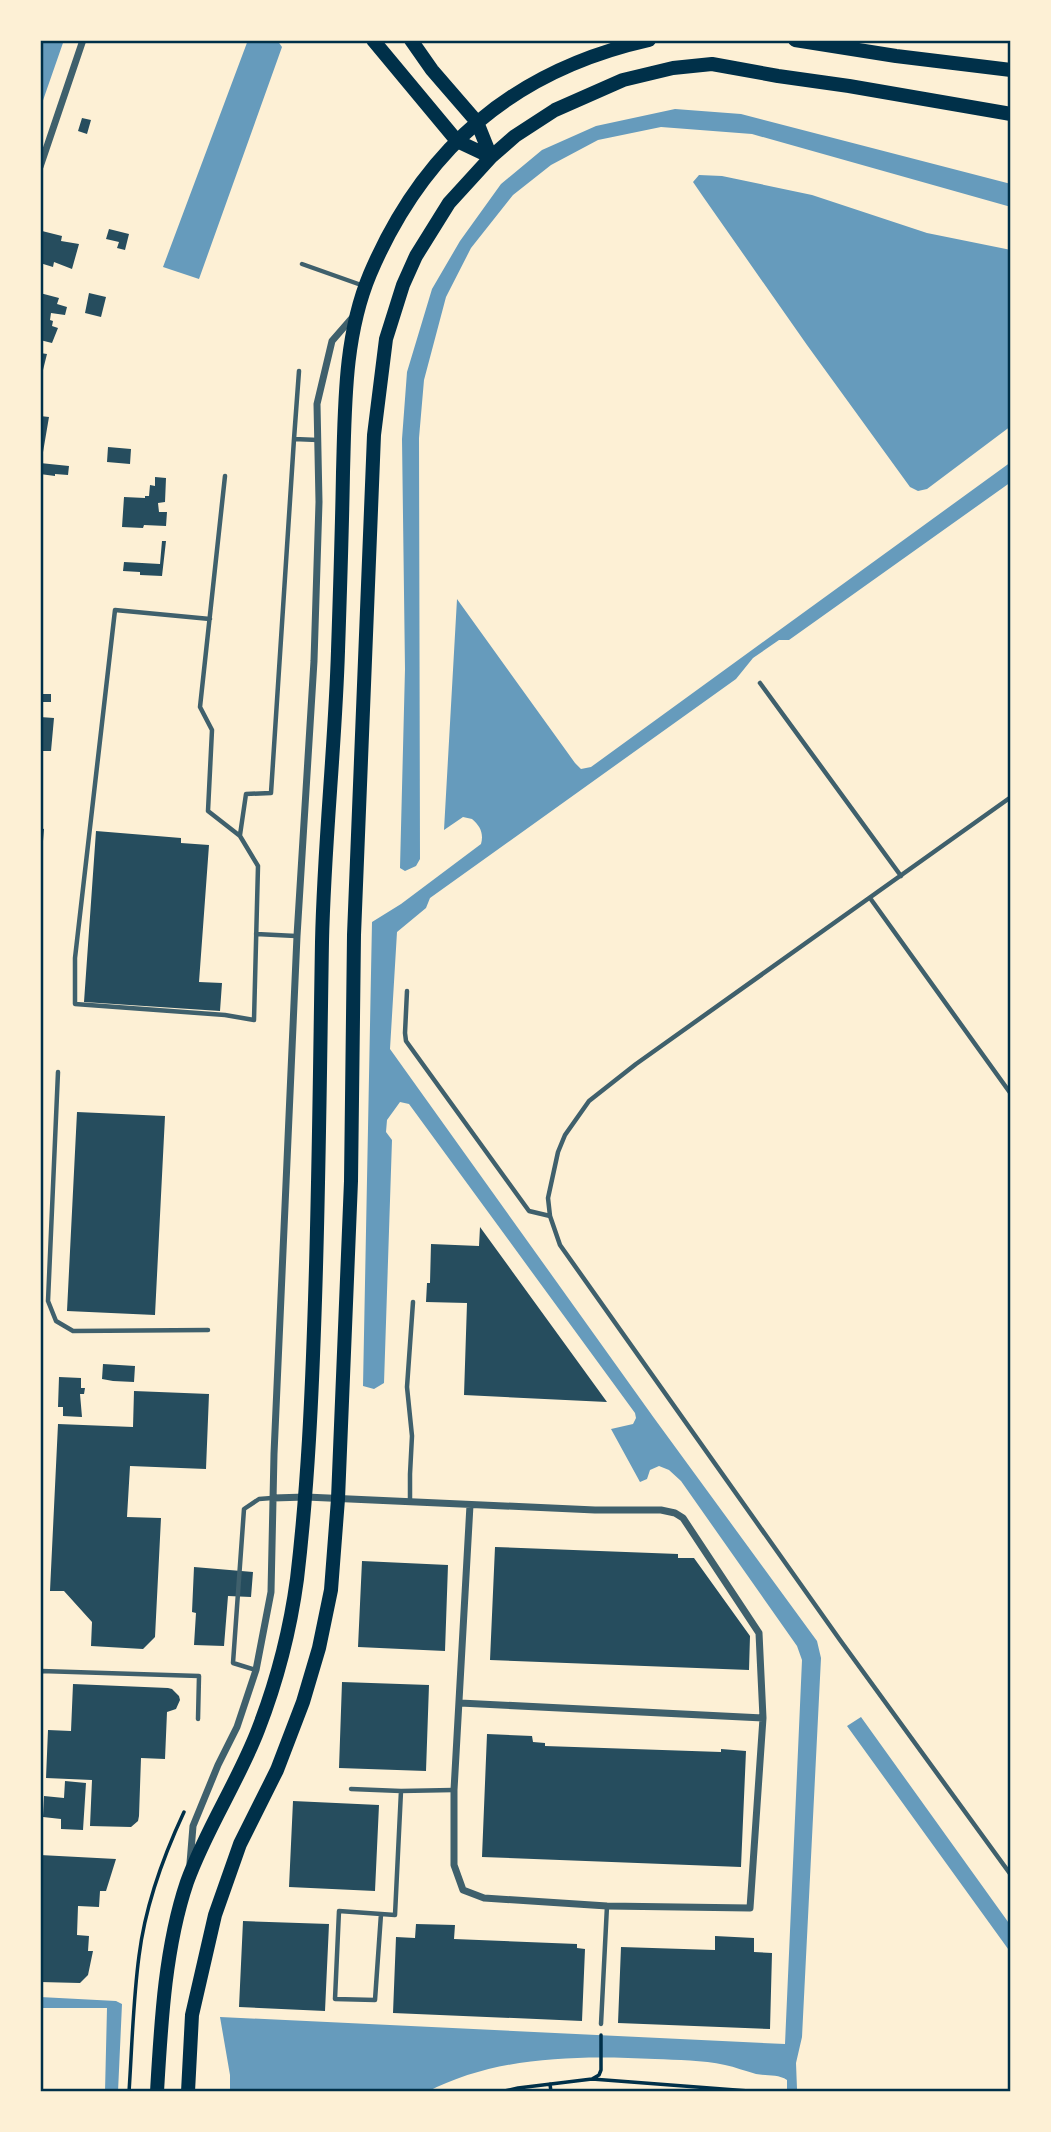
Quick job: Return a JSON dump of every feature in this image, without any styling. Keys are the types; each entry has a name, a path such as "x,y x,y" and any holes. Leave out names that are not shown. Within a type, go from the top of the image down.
{"main road":[{"path":"373,40 457,141 491,157"},
{"path":"411,40 432,70 477,122 491,157"},
{"path":"157,2092 160,2036 176,1918 189,1877 257,1732 286,1644 306,1497 317,1224 322,932 338,657 345,387 357,312 365,286 403,208 437,162 477,122 526,87 574,62 649,40"},
{"path":"795,40 1011,70"},
{"path":"188,2092 192,2015 215,1915 240,1844 277,1770 303,1702 319,1648 331,1590 338,1499 351,1181 355,894 374,435 386,339 402,285 416,256 449,203 491,157 539,119 598,89 643,74 712,64 1011,114"}],"street":[{"path":"40,167 83,40"},
{"path":"189,1877 193,1826 237,1727 256,1670 271,1592 297,936 314,661 319,502 317,404 332,341 357,312"},
{"path":"273,1498 306,1497 338,1499 470,1504 594,1510 661,1510 683,1518 759,1633 763,1718 750,1908 607,1906 484,1898 463,1890 454,1864 454,1790 470,1504"},
{"path":"460,1703 763,1718"}],"lane":[{"path":"302,264 365,286"},
{"path":"240,836 246,794 271,793 299,371"},
{"path":"293,439 318,440"},
{"path":"210,618 115,610 75,958 75,1004 225,1015 254,1020 258,866 240,836 208,811 212,730 201,706 225,476"},
{"path":"760,683 901,876"},
{"path":"1011,797 636,1064 589,1101 565,1135 558,1152 548,1198 550,1216 560,1245 568,1257 1011,1875"},
{"path":"870,898 1011,1094"},
{"path":"256,934 297,936"},
{"path":"407,990 407,1041 529,1211 550,1216"},
{"path":"58,1072 48,1301 56,1321 73,1331 208,1330"},
{"path":"410,1502 412,1436 407,1387 413,1302"},
{"path":"256,1670 233,1662 244,1509 258,1499 273,1498"},
{"path":"40,1686 41,1671 200,1676 198,1719"},
{"path":"351,1789 454,1790"},
{"path":"381,1914 375,2000 335,1999 339,1911 381,1914 395,1915 401,1791"},
{"path":"601,2024 607,1906"}],"path":[{"path":"129,2092 139,1955 167,1847 189,1802"},
{"path":"593,2079 601,2070 601,2024"},
{"path":"500,2092 593,2079 762,2092"},
{"path":"550,2084 551,2092"}],"water":[{"path":"40,40 64,40 40,109"},
{"path":"248,40 277,40 282,47 199,279 163,267"},
{"path":"675,109 741,114 1011,184 1011,207 752,134 661,127 598,140 551,165 513,195 471,248 446,297 424,380 419,438 420,859 416,866 405,871 400,868 405,669 402,439 407,372 432,289 460,241 501,184 542,150 596,126"},
{"path":"699,175 722,176 812,195 927,233 1011,250 1011,426 927,489 918,491 910,487 693,182"},
{"path":"1011,462 1011,482 789,640 779,640 753,658 736,679 430,898 426,908 397,932 390,1049 817,1641 821,1658 802,2037 796,2063 797,2089 787,2089 787,2080 780,2077 756,2074 716,2063 597,2057 538,2060 509,2065 453,2080 427,2092 230,2092 230,2075 220,2017 785,2044 802,1660 797,1646 681,1481 669,1470 659,1466 650,1470 647,1479 640,1482 611,1429 633,1424 635,1413 409,1104 400,1102 387,1120 386,1132 392,1140 384,1383 374,1389 363,1386 372,922 401,904 481,844 481,830 472,819 463,817 444,830 457,599 575,763 581,769 591,767"},
{"path":"861,1717 1011,1926 1011,1953 847,1726"},
{"path":"40,1997 116,2001 122,2004 118,2092 105,2092 107,2008 40,2008"}],"building":[{"path":"82,118 91,120 87,134 78,131"},
{"path":"109,229 129,234 125,250 117,248 119,242 106,239"},
{"path":"42,231 62,236 61,241 79,244 72,269 54,262 53,267 40,263"},
{"path":"40,293 59,298 57,304 67,307 65,315 51,313 52,326 58,328 52,343 40,340"},
{"path":"89,293 106,297 101,317 85,313"},
{"path":"40,353 47,354 41,378 40,378"},
{"path":"40,416 49,417 42,458 40,458"},
{"path":"108,447 131,449 130,464 107,462"},
{"path":"40,463 69,466 68,475 40,474"},
{"path":"155,477 166,478 165,502 158,503 159,512 167,512 166,526 122,527 124,497 149,496 150,485 155,486"},
{"path":"162,541 166,541 162,576 123,571 124,562 160,564"},
{"path":"40,694 51,694 51,702 40,702"},
{"path":"40,717 54,718 51,751 40,751"},
{"path":"40,828 44,829 42,853 40,853"},
{"path":"96,831 181,838 181,843 209,845 199,982 222,983 220,1011 84,1002"},
{"path":"77,1112 165,1116 155,1315 67,1311"},
{"path":"480,1227 607,1402 464,1395 467,1303 426,1302 427,1283 430,1283 431,1244 479,1246"},
{"path":"103,1364 135,1366 134,1382 102,1379"},
{"path":"59,1377 81,1378 81,1388 85,1388 84,1394 80,1394 82,1417 63,1416 63,1407 58,1407"},
{"path":"134,1391 209,1394 206,1469 130,1466 127,1517 161,1518 155,1637 143,1649 91,1646 92,1622 64,1591 50,1591 58,1424 133,1427"},
{"path":"495,1547 678,1554 678,1558 694,1558 750,1636 749,1670 490,1660"},
{"path":"362,1561 448,1565 445,1651 358,1647"},
{"path":"194,1567 253,1572 251,1597 228,1596 224,1646 194,1645"},
{"path":"342,1682 429,1685 426,1771 339,1768"},
{"path":"73,1684 168,1688 179,1696 176,1709 167,1712 165,1759 141,1758 139,1816 138,1821 131,1827 90,1826 92,1780 46,1778 48,1730 71,1731"},
{"path":"487,1734 532,1736 533,1742 545,1743 545,1746 746,1751 741,1867 482,1857"},
{"path":"65,1781 86,1783 83,1830 61,1829 61,1819 43,1817 44,1796 64,1798"},
{"path":"293,1801 379,1805 375,1891 289,1887"},
{"path":"40,1855 116,1859 106,1891 100,1891 99,1907 78,1906 77,1935 89,1936 88,1951 93,1951 88,1975 80,1983 40,1982"},
{"path":"243,1921 329,1924 325,2011 239,2007"},
{"path":"416,1924 455,1925 454,1939 577,1944 577,1948 585,1949 582,2021 393,2013 396,1937 415,1938"},
{"path":"715,1936 754,1938 754,1952 772,1953 770,2029 618,2023 621,1947 715,1950"}]}
